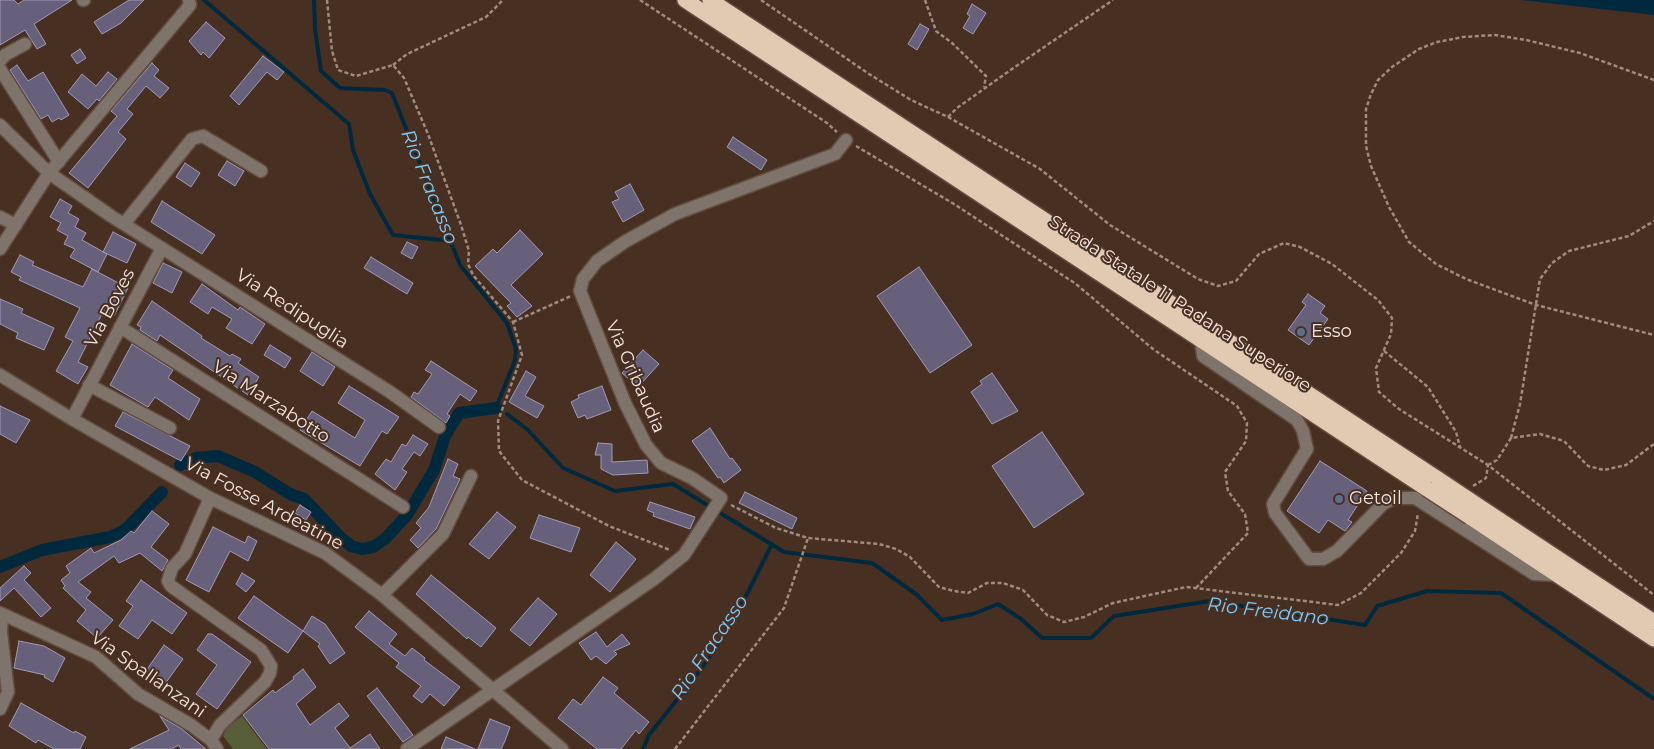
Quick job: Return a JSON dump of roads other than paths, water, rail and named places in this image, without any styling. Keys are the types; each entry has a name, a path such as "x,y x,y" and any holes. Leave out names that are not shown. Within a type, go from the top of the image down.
{"highway":[{"name":"Strada Statale 11 Padana Superiore","path":"686,0 1201,340 1432,484"},
{"name":"Strada Statale 11 Padana Superiore","path":"710,0 1432,484 1654,622"},
{"name":"Strada Statale 11 Padana Superiore","path":"1473,511 1557,575 1654,639"}],"street":[{"path":"0,249 49,173 190,5 188,0"},
{"path":"0,61 5,55 25,44"},
{"path":"0,69 59,162"},
{"name":"Via Redipuglia","path":"0,124 49,173 124,224 390,392 439,427"},
{"path":"124,224 192,139 203,136 261,172"},
{"name":"Via Gribaudia","path":"494,689 654,578 684,555 717,506 692,478 662,463 646,445 624,403 580,292 584,279 597,261 626,241 675,214 835,154 846,140"},
{"path":"0,216 16,224"},
{"name":"Via Boves","path":"72,419 162,248"},
{"name":"Via Marzabotto","path":"120,327 403,507"},
{"path":"1201,340 1203,356 1297,420 1303,431 1307,449 1273,504 1275,513 1309,559 1323,560 1337,551 1383,504 1394,498 1415,498 1534,574 1557,575"},
{"name":"Via Fosse Ardeatine","path":"0,374 72,419 210,498 325,553 382,595 562,749"},
{"path":"90,386 170,428"},
{"path":"382,595 443,534 471,476"},
{"path":"210,498 185,554 172,568 168,581 171,586 262,650 271,666 265,682 220,725 214,745"},
{"path":"0,709 8,692 1,632 1,614"},
{"name":"Via Spallanzani","path":"1,614 96,657 138,694 191,725 214,745"},
{"path":"407,749 494,689"}],"water":[{"path":"1521,0 1654,0 1654,15"}],"waterway":[{"path":"204,0 349,124 353,150 370,194 393,235 451,241"},
{"name":"Rio Fracasso","path":"314,0 315,29 321,71 340,88 385,90 392,93 460,265 507,323 516,349 515,360 496,408"},
{"path":"180,465 196,458 218,456 255,472 290,494 304,499 340,537 351,546 362,549 373,547 385,539 407,515 434,470 445,436 459,413 496,408"},
{"name":"Rio Freidano","path":"507,414 528,430 563,468 615,491 673,484 784,552 872,563 916,594 942,620 973,614 998,604 1020,618 1042,638 1091,638 1114,616 1210,601 1365,625 1377,606 1427,591 1501,593 1654,699"},
{"path":"0,567 42,550 110,537 126,529 162,492"},
{"name":"Rio Fracasso","path":"643,749 649,735 702,668 735,618 772,544"}],"place":[{"name":"Esso","path":"1301,332"},
{"name":"Getoil","path":"1339,499"}]}
